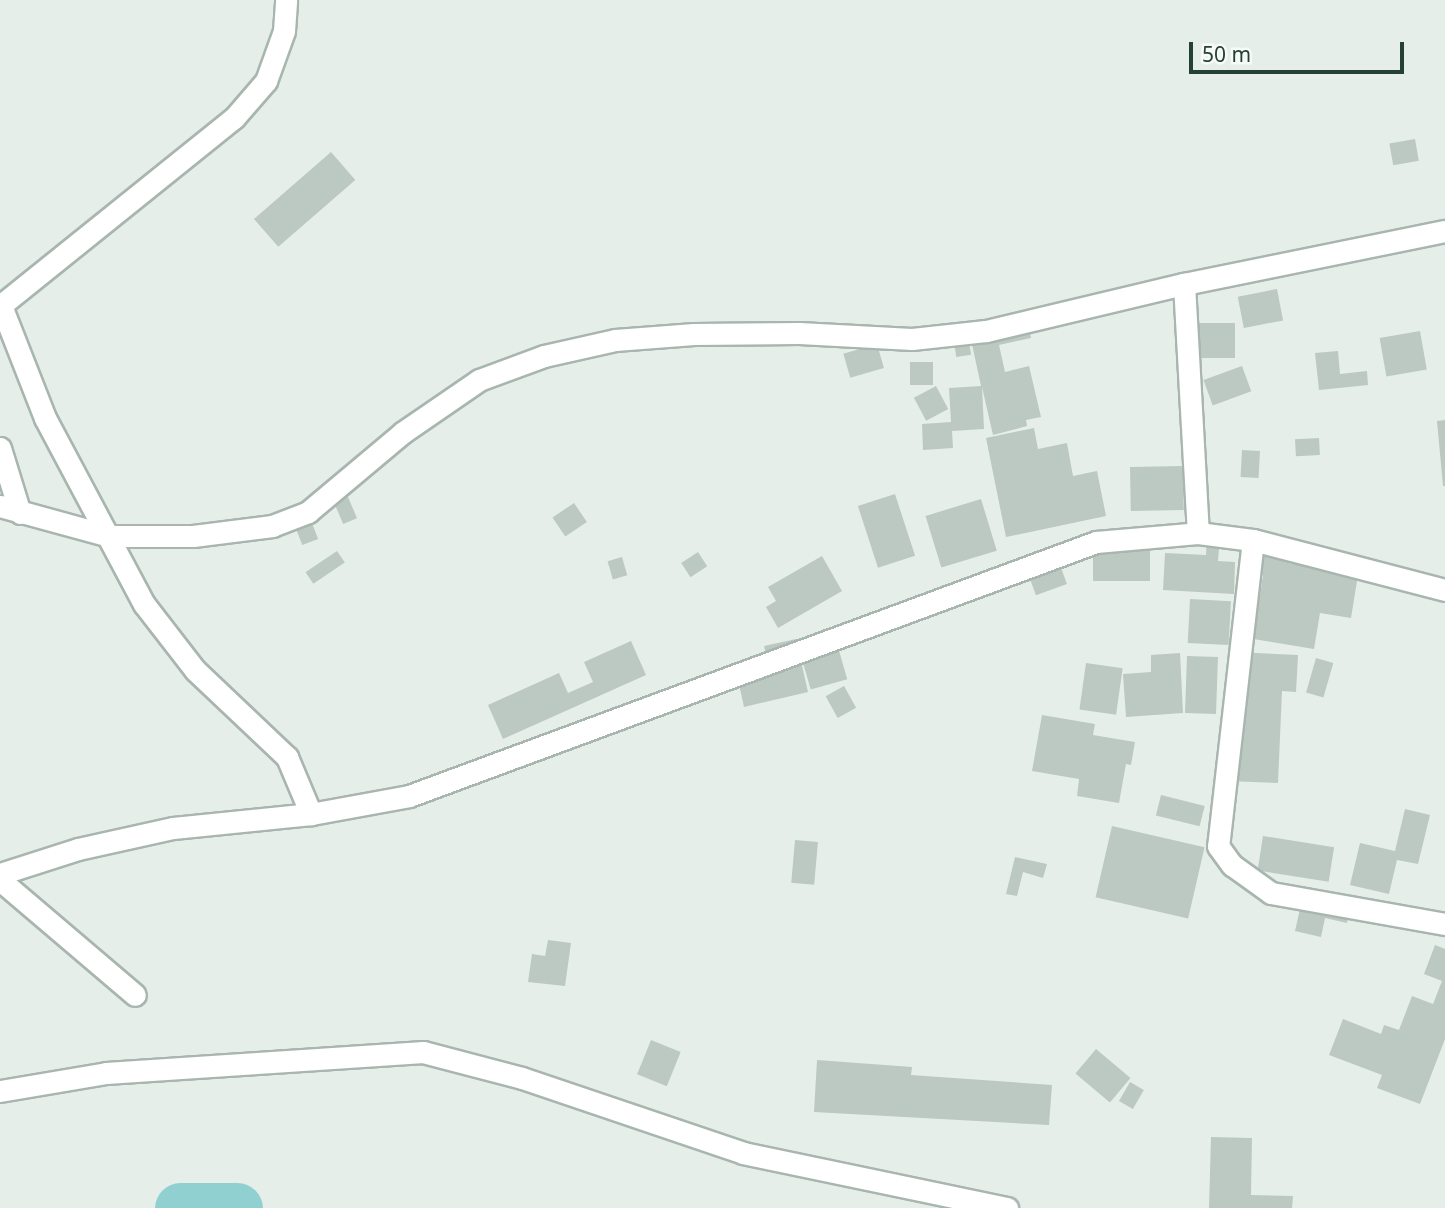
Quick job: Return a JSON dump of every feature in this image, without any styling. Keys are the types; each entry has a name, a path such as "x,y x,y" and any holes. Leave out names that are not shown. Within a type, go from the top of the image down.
{"street":[{"path":"286,0 284,31 266,81 234,118 1,304 45,418 157,625 195,670 287,757 311,814"},
{"path":"0,447 10,509 110,536 223,533 272,526 308,512 402,433 479,380 544,356 615,340 694,334 799,333 912,339 974,332 1067,315 1184,284 1445,231"},
{"path":"1184,284 1198,533"},
{"path":"135,995 0,877 78,849 173,828 311,814 409,796 491,768 1096,542 1198,533 1253,540 1445,590"},
{"path":"1253,540 1218,846 1232,865 1272,893 1445,924"},
{"path":"0,1091 106,1073 422,1052 522,1078 743,1153 1007,1208"}],"building":[{"path":"1415,139 1419,161 1393,165 1389,144"},
{"path":"331,152 355,180 278,247 254,219"},
{"path":"1277,289 1283,320 1244,328 1238,297"},
{"path":"1028,321 1031,338 999,345 1005,372 1029,366 1041,417 1026,420 1027,426 993,435 982,387 984,429 952,431 953,448 923,450 922,424 951,422 949,388 981,386 970,335"},
{"path":"1187,323 1235,323 1235,358 1187,358"},
{"path":"1420,331 1427,369 1386,377 1380,338"},
{"path":"968,335 971,355 956,357 953,337"},
{"path":"877,344 884,368 850,378 843,354"},
{"path":"1338,351 1340,374 1367,371 1368,385 1319,390 1315,353"},
{"path":"910,362 933,362 933,385 910,385"},
{"path":"1242,366 1251,391 1213,405 1203,380"},
{"path":"936,386 948,409 926,421 914,398"},
{"path":"1445,420 1445,486 1443,486 1437,421"},
{"path":"1034,428 1038,449 1067,443 1073,476 1097,471 1106,516 1006,537 986,438"},
{"path":"1319,438 1320,455 1296,456 1295,439"},
{"path":"1242,450 1260,451 1259,478 1241,477"},
{"path":"1183,466 1184,510 1131,511 1130,467"},
{"path":"895,494 915,556 878,568 858,506"},
{"path":"348,497 357,518 343,524 334,503"},
{"path":"981,499 997,551 941,568 926,516"},
{"path":"574,503 587,522 565,537 552,518"},
{"path":"307,510 318,539 302,545 291,516"},
{"path":"1207,536 1220,537 1218,561 1235,562 1234,594 1163,590 1165,553 1206,555"},
{"path":"1093,538 1150,538 1150,581 1093,581"},
{"path":"1243,540 1291,548 1288,563 1358,575 1351,618 1320,613 1314,649 1241,637 1247,600 1259,602 1263,575 1238,570"},
{"path":"337,551 345,563 313,584 305,572"},
{"path":"698,552 707,566 690,577 681,563"},
{"path":"1056,554 1067,584 1036,595 1025,565"},
{"path":"822,556 842,591 778,628 766,607 776,601 768,587"},
{"path":"622,557 627,575 613,579 608,561"},
{"path":"1190,599 1231,601 1229,645 1188,643"},
{"path":"834,633 847,679 811,690 797,643"},
{"path":"796,639 808,692 744,707 735,666 767,659 764,646"},
{"path":"631,641 646,675 503,739 488,705 559,673 568,693 593,682 584,662"},
{"path":"1233,652 1298,655 1296,692 1282,691 1278,783 1228,781"},
{"path":"1180,653 1183,713 1126,717 1123,674 1151,672 1151,655"},
{"path":"1187,656 1218,657 1216,714 1185,713"},
{"path":"1316,658 1333,663 1323,698 1306,693"},
{"path":"1086,663 1123,668 1116,715 1079,710"},
{"path":"844,686 856,708 838,718 826,696"},
{"path":"1042,715 1095,724 1093,735 1135,742 1131,765 1126,764 1119,803 1077,796 1079,779 1032,771"},
{"path":"1161,795 1205,806 1200,826 1156,815"},
{"path":"1405,809 1430,815 1418,864 1397,860 1389,894 1350,885 1360,843 1395,851"},
{"path":"1112,826 1205,847 1188,918 1096,897"},
{"path":"1263,836 1334,847 1329,882 1258,871"},
{"path":"795,840 818,842 814,885 791,883"},
{"path":"1015,857 1047,864 1043,878 1023,872 1017,896 1006,894"},
{"path":"1302,900 1350,910 1347,923 1325,918 1321,937 1295,931"},
{"path":"548,940 571,943 565,986 528,982 532,954 545,956"},
{"path":"1435,945 1445,949 1445,1039 1420,1104 1377,1088 1382,1075 1329,1055 1343,1019 1381,1034 1384,1025 1399,1030 1412,996 1433,1004 1442,981 1424,974"},
{"path":"651,1040 681,1052 667,1086 637,1074"},
{"path":"1096,1049 1130,1078 1110,1102 1075,1074"},
{"path":"817,1060 912,1067 911,1075 1052,1085 1049,1125 814,1112"},
{"path":"1130,1082 1144,1090 1133,1109 1119,1101"},
{"path":"1211,1137 1252,1138 1251,1195 1293,1196 1292,1208 1209,1208"}],"waterway":[{"path":"180,1208 237,1208"}]}
